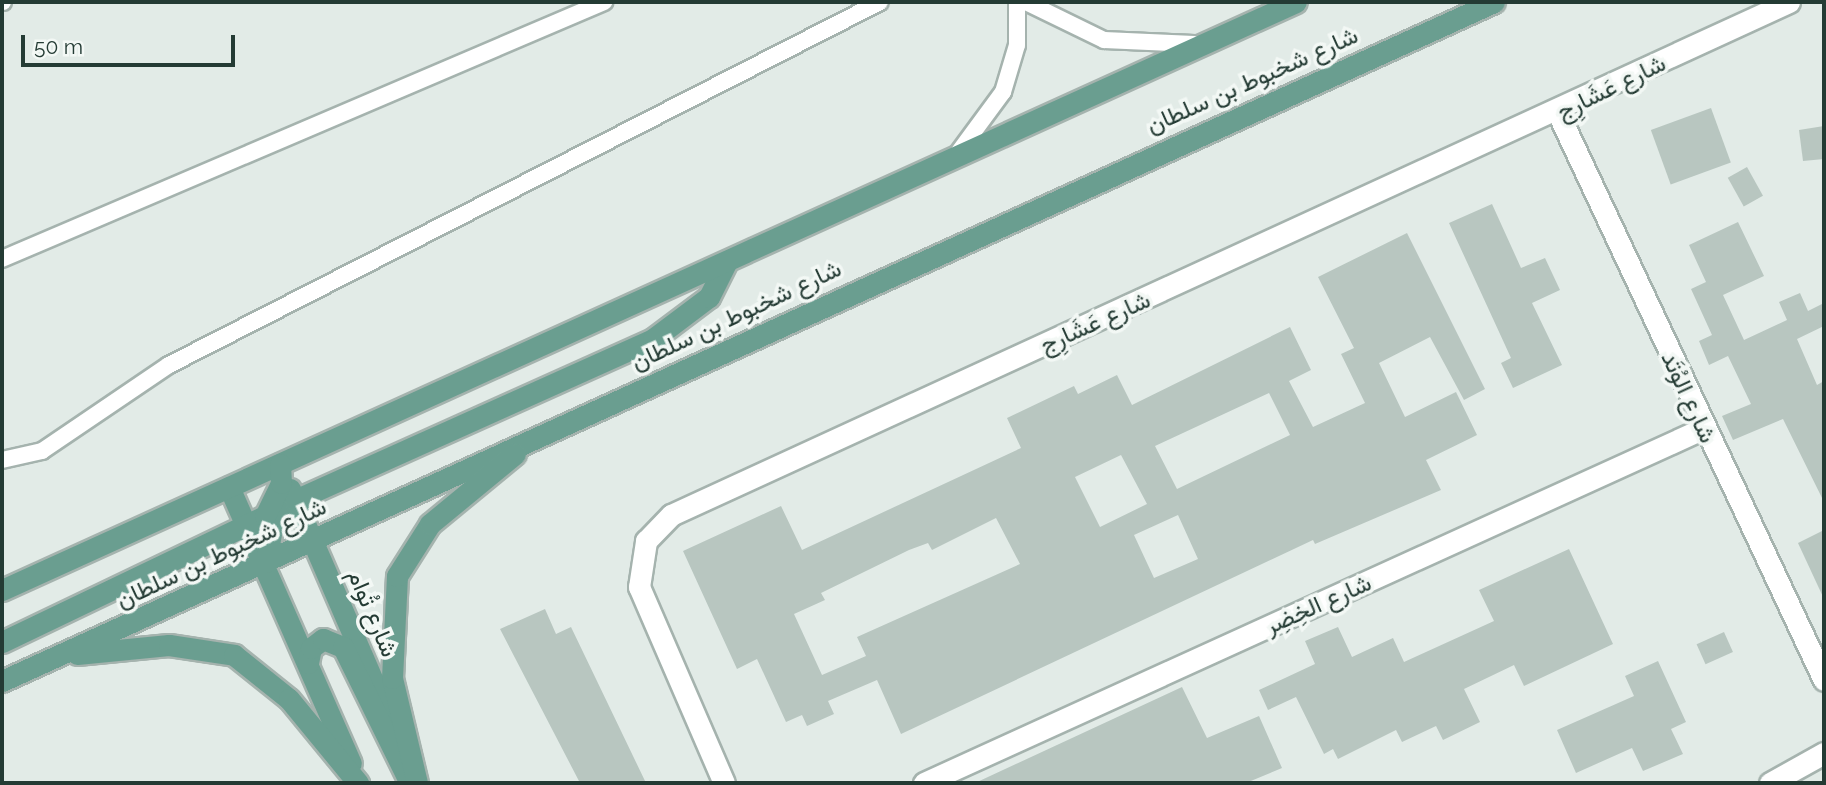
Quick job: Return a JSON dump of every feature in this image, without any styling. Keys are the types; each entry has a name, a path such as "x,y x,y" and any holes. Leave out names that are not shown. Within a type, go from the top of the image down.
{"main road":[{"path":"2,590 1296,2"},
{"name":"شارع شخبوط بن سلطان","path":"2,681 1494,2"},
{"path":"266,562 272,528 295,500 653,339 709,297 727,261"},
{"path":"417,783 392,678 397,576 430,524 540,434"},
{"path":"2,642 248,526 276,501 280,464"},
{"name":"شارع تُوام","path":"280,464 417,783"},
{"path":"229,487 266,562 359,783"},
{"path":"308,663 311,648 323,639 343,647 410,783"},
{"path":"61,655 169,645 234,655 289,699 359,783"}],"street":[{"name":"شارع عَشَارِج","path":"724,783 639,587 640,557 664,521 1558,113 1789,2"},
{"name":"شارع الوُتَد","path":"1558,113 1824,680"},
{"name":"شارع الخِضِر","path":"929,782 1704,428"},
{"path":"1770,783 1824,753"}],"lane":[{"path":"2,259 604,2"},
{"path":"2,460 42,451 169,365 880,2"},
{"path":"955,156 1003,92 1017,45 1017,2"},
{"path":"1026,2 1104,40 1154,47 1203,42"}],"building":[{"path":"1711,108 1731,163 1671,184 1651,130"},
{"path":"1824,126 1824,159 1803,161 1799,130"},
{"path":"1747,167 1763,196 1744,207 1728,178"},
{"path":"1492,204 1521,268 1545,258 1560,290 1532,303 1562,365 1513,388 1501,363 1511,358 1449,223"},
{"path":"1738,222 1764,276 1723,295 1744,340 1787,320 1779,302 1800,293 1808,311 1824,303 1824,326 1797,339 1817,385 1824,381 1824,502 1783,419 1733,440 1722,416 1751,404 1728,356 1709,365 1699,341 1712,335 1691,289 1706,282 1689,245"},
{"path":"1407,233 1485,389 1464,400 1430,337 1379,363 1405,417 1456,392 1477,435 1426,460 1441,490 1315,544 1313,540 901,734 877,680 828,701 834,714 807,726 802,715 786,722 757,659 737,669 683,551 781,506 802,550 1021,448 1007,418 1074,386 1078,394 1117,375 1132,405 1290,327 1311,370 1289,381 1313,427 1365,403 1341,354 1354,348 1318,277","holes":["1269,393 1290,435 1177,489 1155,446","1121,455 1147,504 1100,527 1075,477","1178,515 1198,559 1154,578 1134,535","996,518 1020,564 857,637 866,656 822,675 794,614 825,600 821,593 909,550 928,543 932,550"]},
{"path":"1824,530 1824,599 1798,543"},
{"path":"1569,549 1613,644 1524,686 1514,665 1464,689 1480,722 1443,740 1436,726 1402,742 1396,730 1338,759 1333,749 1324,754 1296,697 1268,710 1259,690 1315,664 1305,641 1338,627 1352,657 1393,638 1404,662 1494,621 1479,590"},
{"path":"545,609 556,634 571,627 646,783 580,783 500,629"},
{"path":"1724,632 1733,652 1706,664 1697,644"},
{"path":"1658,661 1686,722 1671,729 1683,754 1643,771 1632,748 1576,773 1557,730 1634,696 1625,676"},
{"path":"1182,687 1207,738 1259,716 1282,768 1246,783 975,783"}]}
